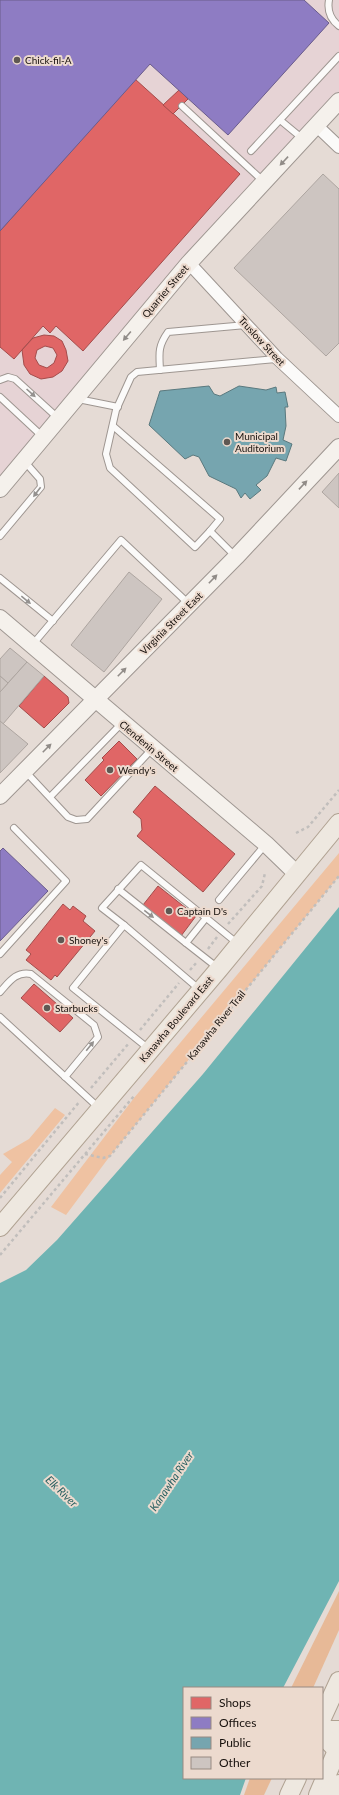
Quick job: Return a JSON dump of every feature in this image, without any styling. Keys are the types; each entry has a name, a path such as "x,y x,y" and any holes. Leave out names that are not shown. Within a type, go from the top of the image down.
{"main road":[{"name":"Quarrier Street","path":"0,489 189,262 339,101"},
{"name":"Virginia Street East","path":"0,796 236,557 339,448"},
{"name":"Clendenin Street","path":"0,618 152,749 266,844 298,874"},
{"name":"Kanawha Boulevard East","path":"6,1220 219,969 339,823"},
{"path":"323,1716 339,1681"},
{"path":"323,1730 339,1730"},
{"path":"318,1795 338,1749 323,1736"},
{"path":"289,1795 297,1779"},
{"path":"326,1795 339,1784"}],"street":[{"path":"317,126 339,147"},
{"name":"Truslow Street","path":"189,262 277,358 339,416"}],"lane":[{"path":"329,0 328,10 331,18 339,26"},
{"path":"251,151 339,56"},
{"path":"182,106 265,182"},
{"path":"280,120 304,140"},
{"path":"160,370 159,350 162,340 168,332 246,325"},
{"path":"113,426 220,519 195,547 110,468 106,454 113,426 118,407 131,377 137,372 277,358"},
{"path":"0,380 8,377 15,379 59,418"},
{"path":"0,397 43,437"},
{"path":"76,398 118,407"},
{"path":"0,536 41,487 40,479 24,461"},
{"path":"210,531 236,557"},
{"path":"32,646 121,540 190,604"},
{"path":"0,578 53,621"},
{"path":"50,797 122,723"},
{"path":"25,771 68,817 76,820 87,819 152,749"},
{"path":"0,954 66,881 14,828"},
{"path":"219,900 266,844"},
{"path":"200,990 102,908 141,865 239,945"},
{"path":"118,890 219,969"},
{"path":"186,943 206,918"},
{"path":"124,925 73,988 150,1050"},
{"path":"0,992 15,976 24,973 31,974 94,1025 98,1037 65,1077"},
{"path":"0,1017 100,1108"}],"path":[{"path":"296,834 308,827 339,790"},
{"name":"Kanawha River Trail","path":"85,1154 103,1158 110,1156 339,876"},
{"path":"0,1255 25,1225"}],"shaded area":[{"path":"0,0 339,0 339,103 0,489"},
{"path":"339,853 339,876 110,1156 66,1215 51,1207 134,1098"},
{"path":"55,1108 65,1115 0,1193 0,1175 12,1162 3,1154 29,1139"},
{"path":"339,1591 339,1630 313,1687 291,1687"},
{"path":"250,1779 272,1779 264,1795 244,1795"}],"water":[{"path":"339,907 339,1581 284,1687 183,1687 183,1779 246,1779 240,1795 0,1795 0,1283 26,1270 57,1240 203,1074"}],"building: Shops":[{"path":"135,79 240,174 83,351 56,326 50,333 43,326 14,359 0,347 0,231"},
{"path":"179,90 188,99 173,114 163,105"},
{"path":"44,335 54,336 62,341 66,350 68,361 62,371 53,377 41,379 30,374 24,365 22,350 33,338","holes":["45,346 53,348 57,355 54,363 47,368 39,365 35,358 37,350"]},
{"path":"44,676 68,697 69,703 44,728 19,706"},
{"name":"Wendy's","path":"119,741 137,759 101,796 85,780 104,760 102,758"},
{"path":"155,786 235,854 203,892 137,836 142,830 141,819 133,812"},
{"name":"Captain D's","path":"158,886 196,916 181,936 143,905"},
{"name":"Shoney's","path":"63,904 70,910 73,906 86,916 83,921 95,931 57,977 55,975 51,980 26,960 31,954 26,950"},
{"name":"Starbucks","path":"34,984 73,1018 60,1032 21,998"}],"building: Offices":[{"path":"0,0 304,0 329,23 228,135 150,64 0,231"},
{"path":"3,848 48,891 0,941 0,851"}],"building: Public":[{"name":"Municipal Auditorium","path":"209,386 214,394 220,396 239,386 266,390 276,387 277,393 285,392 288,407 285,407 286,426 283,440 292,444 286,461 276,458 267,476 256,485 261,490 250,499 245,493 241,498 236,489 209,476 199,457 193,455 185,459 149,425 160,391"}],"building: Other":[{"path":"323,174 339,189 339,343 326,356 234,268"},
{"path":"339,473 339,508 322,492"},
{"path":"129,572 162,599 104,672 71,645"},
{"path":"10,648 27,662 8,683 0,676 0,659"},
{"path":"27,662 44,676 3,724 0,721 0,692"},
{"path":"0,676 8,683 0,692"},
{"path":"0,721 28,744 0,773"}],"place":[{"name":"Chick-fil-A","path":"17,60"},
{"name":"Municipal Auditorium","path":"227,442"},
{"name":"Wendy's","path":"110,770"},
{"name":"Captain D's","path":"169,911"},
{"name":"Shoney's","path":"61,940"},
{"name":"Starbucks","path":"47,1008"}],"water label":[{"name":"Kanawha River","path":"171,1481"},
{"name":"Elk River","path":"62,1491"}]}
